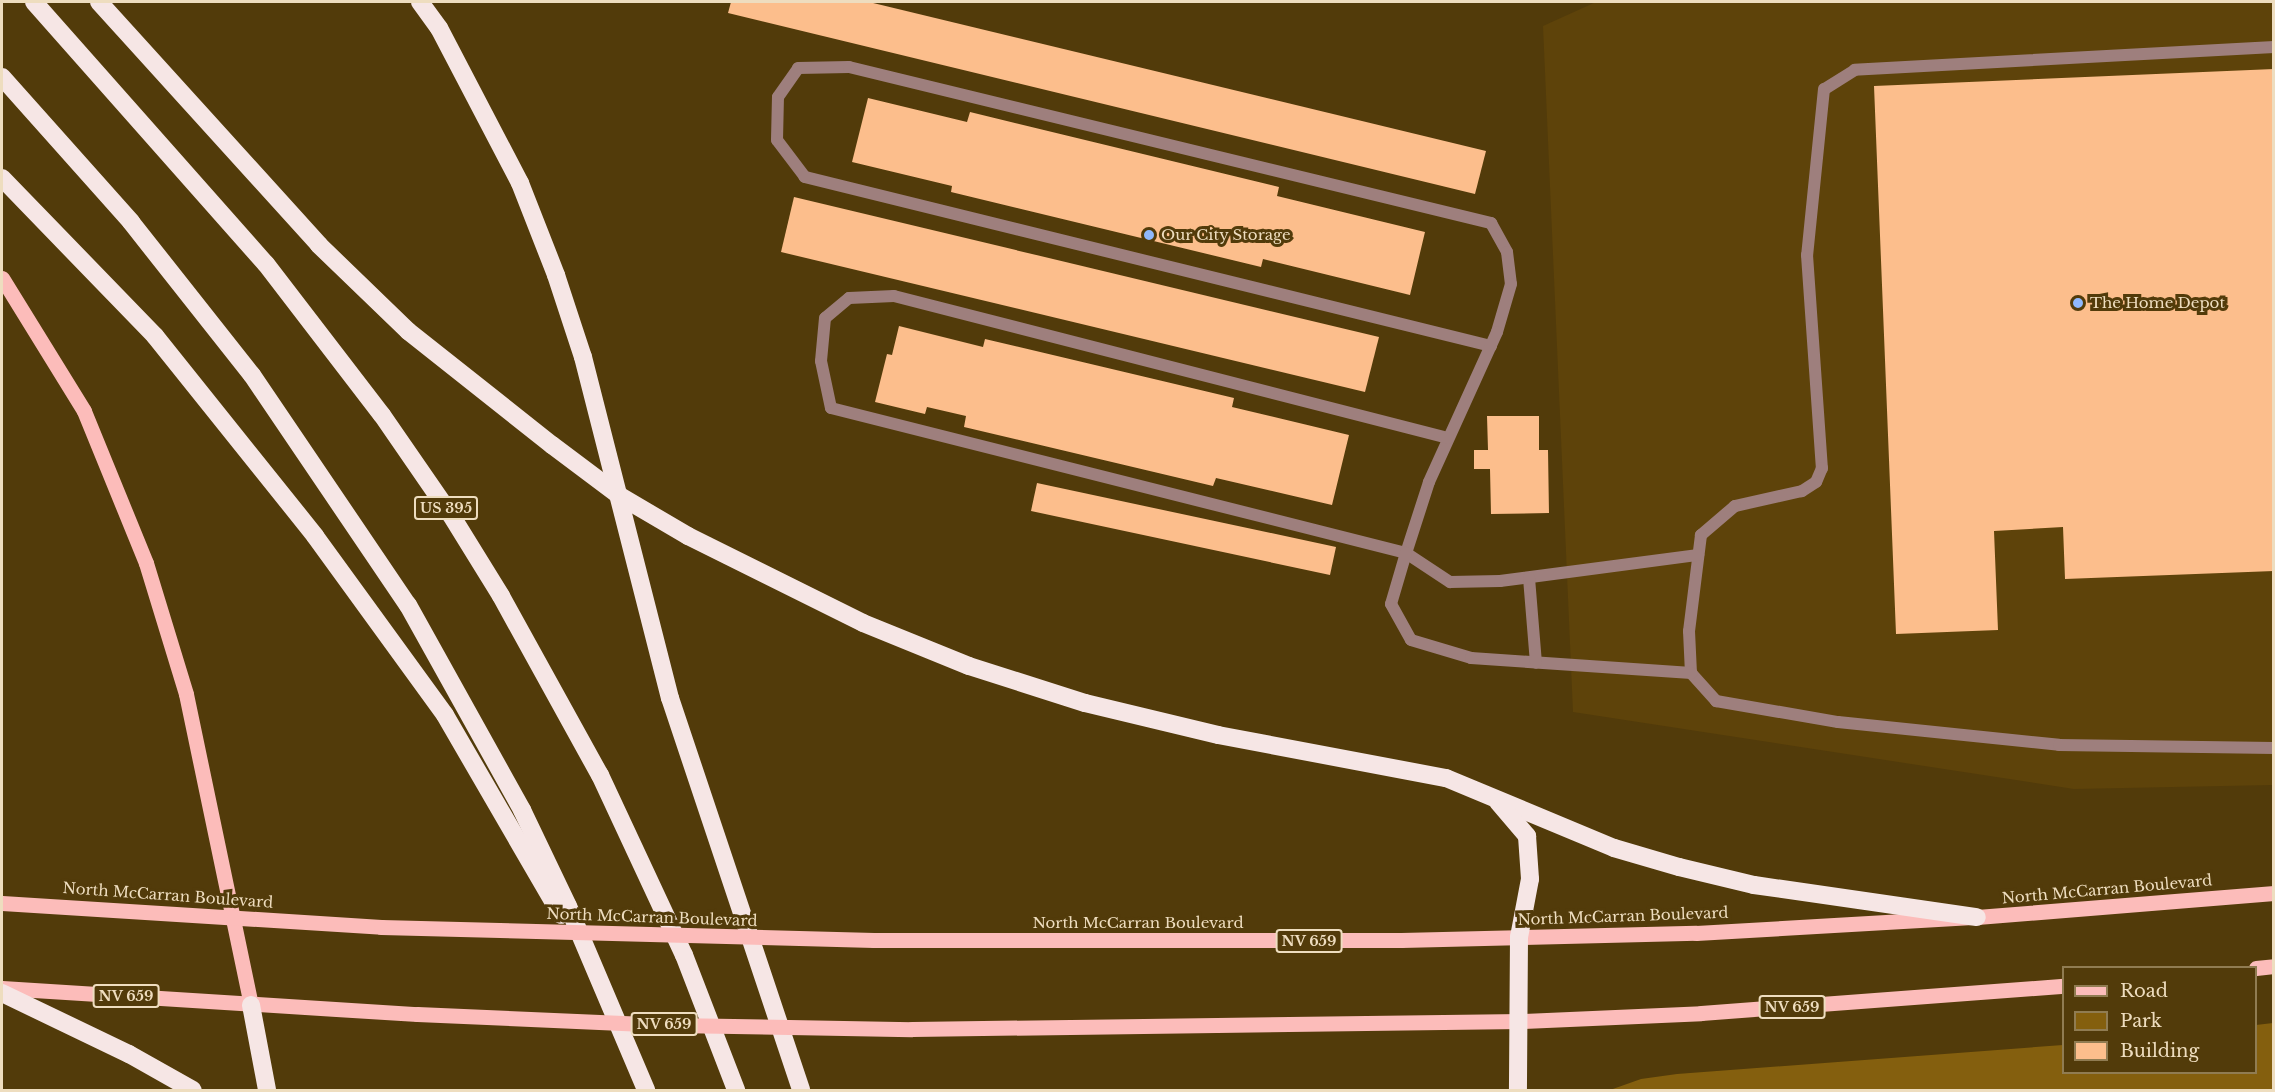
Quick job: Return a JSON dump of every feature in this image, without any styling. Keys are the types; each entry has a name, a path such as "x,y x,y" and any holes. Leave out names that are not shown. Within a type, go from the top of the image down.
{"highway":[{"name":"US 395","path":"34,2 266,264 382,415 451,515 501,596 600,775 684,955 736,1090"},
{"path":"99,2 319,245 408,331 620,496 688,536 863,623 969,666 1053,693 1218,735 1446,778 1484,791 1614,848 1679,867 1754,885 1977,917"},
{"path":"420,2 440,28 515,173 556,275 583,357 670,698 801,1090"},
{"path":"2,77 173,272 252,375 350,516 414,616 522,810 610,1000 646,1090"},
{"path":"2,178 155,336 322,545 445,715 610,1000"},
{"path":"1484,791 1508,811 1527,836 1530,879 1519,937 1521,1021 1518,1090"},
{"path":"2,993 139,1059 193,1090"},
{"path":"251,1005 267,1090"}],"main road":[{"path":"2,278 84,411 146,563 186,694 251,1005"},
{"name":"North McCarran Boulevard","path":"2,903 381,927 874,940 1519,937 1696,933 1977,917 2274,893"},
{"path":"2257,968 2274,966"},
{"name":"NV 659","path":"2,988 417,1014 673,1025 912,1029 1521,1021 1713,1012 2062,986"}],"lane":[{"path":"2274,47 1855,70 1824,89 1807,255 1822,468 1816,482 1802,491 1735,506 1701,535 1689,631 1691,673 1716,701 1839,722 2059,745 2274,748"},
{"path":"1491,346 805,177 777,140 778,97 798,68 849,67 1491,223 1507,252 1511,284 1491,346 1448,438 1406,553 1391,604 1411,640 1471,658 1691,673"},
{"path":"1448,438 894,296 849,298 825,318 821,361 831,408 1406,553 1450,582 1529,578 1698,555"},
{"path":"1529,578 1536,663"}],"shaded area":[{"path":"1596,2 2273,2 2273,785 2074,789 1573,712 1543,26"}],"green space":[{"path":"2273,1023 2273,1090 1610,1090 1641,1079 1677,1074 2062,1045 2062,1074 2257,1074 2257,1025"}],"building":[{"path":"731,2 869,2 1486,151 1475,194 728,13"},
{"name":"The Home Depot","path":"2274,69 2274,571 2065,579 2063,527 1994,531 1998,630 1896,634 1874,86"},
{"path":"868,98 967,122 970,112 1279,187 1277,196 1425,232 1410,295 1263,259 1261,267 951,192 952,186 852,162"},
{"path":"794,197 1379,337 1365,392 781,252"},
{"path":"899,326 983,347 985,339 1234,398 1232,407 1349,435 1332,505 1216,478 1213,486 964,427 966,416 927,407 925,414 875,402 887,354 892,355"},
{"path":"1487,416 1539,416 1539,450 1548,450 1549,513 1491,514 1490,469 1474,469 1474,450 1488,450"},
{"path":"1037,483 1336,547 1330,575 1031,511"}],"place":[{"name":"Our City Storage","path":"1149,235"},
{"name":"The Home Depot","path":"2078,303"}]}
